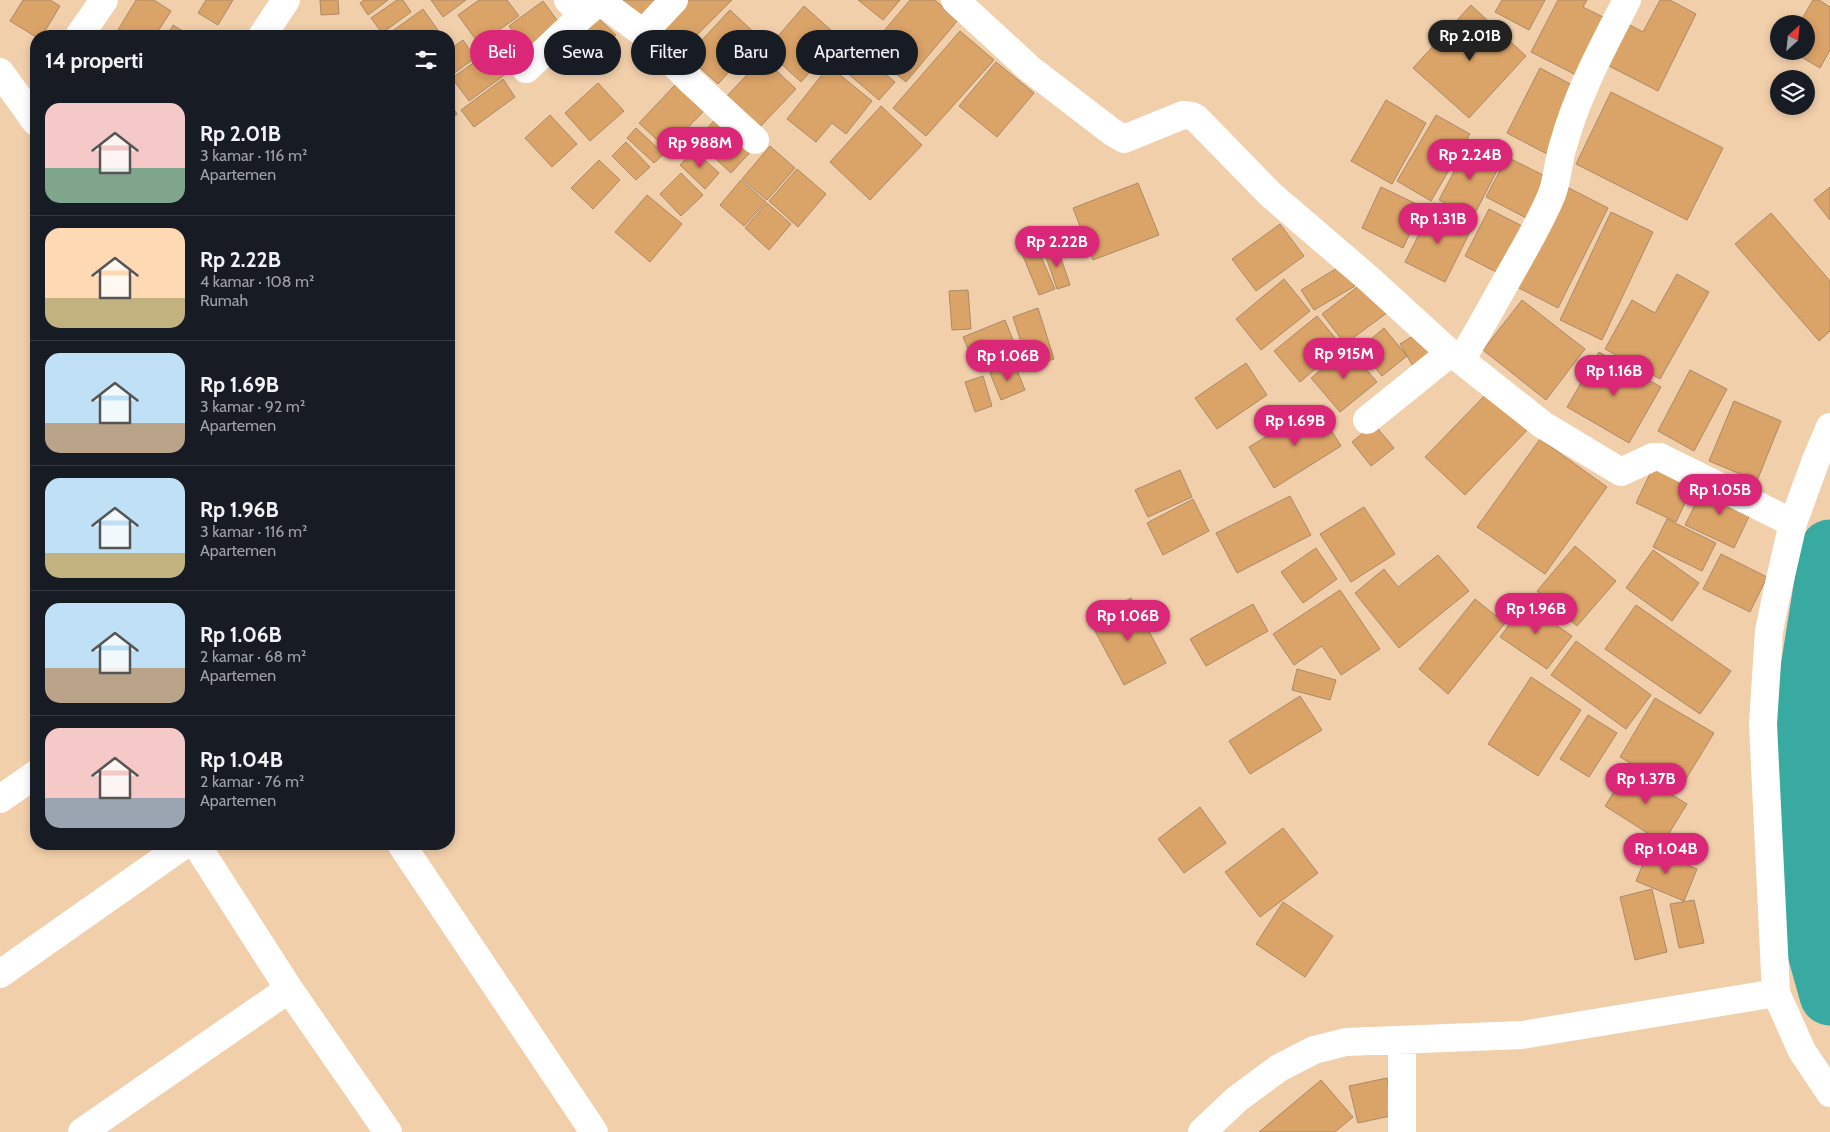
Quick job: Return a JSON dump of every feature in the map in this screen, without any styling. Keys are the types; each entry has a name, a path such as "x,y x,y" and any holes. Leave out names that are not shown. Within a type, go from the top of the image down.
{"street":[{"path":"83,30 104,0"},
{"path":"266,30 286,0"},
{"path":"646,30 674,0"},
{"path":"955,0 1030,69 1112,132 1124,139 1183,115 1196,118 1270,194 1369,278 1456,357 1542,425 1617,471 1624,472 1653,457 1660,457 1792,523"},
{"path":"1367,420 1456,357 1484,324 1549,200 1559,172 1562,147 1580,95 1627,0"},
{"path":"534,59 576,7 600,1 639,30"},
{"path":"0,72 30,107"},
{"path":"685,75 756,140"},
{"path":"1830,427 1792,523 1769,631 1763,724 1776,993 1802,1051 1830,1093"},
{"path":"0,798 30,778"},
{"path":"0,974 176,850"},
{"path":"200,850 380,1129"},
{"path":"405,850 594,1132"},
{"path":"82,1132 289,989"},
{"path":"1202,1132 1237,1099 1279,1068 1314,1050 1346,1042 1522,1035 1776,993"},
{"path":"1402,1040 1402,1132"}],"building":[{"path":"23,0 50,0 60,6 46,30 30,30 30,33 10,21"},
{"path":"136,0 154,0 171,11 159,30 118,30"},
{"path":"206,0 233,0 218,25 198,13"},
{"path":"320,0 338,0 339,14 321,15"},
{"path":"364,0 388,0 368,15 360,3"},
{"path":"397,0 403,0 411,12 386,30 380,30 371,18"},
{"path":"431,0 466,0 443,17"},
{"path":"479,0 507,0 519,16 499,30 470,30 470,32 458,15"},
{"path":"620,0 658,0 640,18"},
{"path":"679,0 732,0 702,30 649,30"},
{"path":"858,0 900,0 883,20"},
{"path":"910,0 935,0 958,20 918,68 918,30 885,30"},
{"path":"1502,0 1545,0 1529,30 1495,12"},
{"path":"1558,0 1587,0 1583,7 1607,19 1578,76 1531,52"},
{"path":"1660,0 1670,0 1696,14 1658,91 1605,64 1626,23 1643,32"},
{"path":"1813,0 1819,0 1830,7 1830,50 1820,68 1806,60 1815,60 1815,15 1804,15"},
{"path":"543,1 564,30 544,30 544,46 534,53 534,30 512,30 509,26"},
{"path":"1471,5 1526,56 1469,118 1413,68"},
{"path":"804,6 831,30 796,30 796,75 807,75 801,82 786,68 786,30 783,30"},
{"path":"423,9 438,30 394,30"},
{"path":"730,10 751,30 716,30 716,75 726,75 718,84 706,73 706,36"},
{"path":"595,15 611,30 580,30"},
{"path":"173,25 181,30 170,30"},
{"path":"960,31 994,60 926,136 893,108"},
{"path":"463,40 470,50 470,62 455,73 455,46"},
{"path":"996,62 1034,93 997,137 959,106"},
{"path":"470,65 470,75 505,75 469,101 455,82 455,76"},
{"path":"1540,68 1580,89 1547,154 1507,133"},
{"path":"747,75 781,75 796,89 759,128 726,97"},
{"path":"822,75 840,75 872,101 846,134 832,123 816,142 787,119"},
{"path":"850,75 887,75 895,82 879,100"},
{"path":"898,75 912,75 906,82"},
{"path":"503,79 515,97 474,127 461,110"},
{"path":"598,83 624,111 590,141 565,113"},
{"path":"676,84 704,111 667,149 639,123"},
{"path":"1611,92 1723,148 1687,220 1576,164"},
{"path":"1386,100 1426,123 1392,184 1351,161"},
{"path":"881,106 922,145 870,200 830,162"},
{"path":"550,115 577,144 552,167 525,138"},
{"path":"719,115 755,147 731,173 696,141"},
{"path":"1436,115 1470,134 1431,201 1397,181"},
{"path":"636,128 664,154 654,163 627,138"},
{"path":"626,142 650,167 636,180 612,156"},
{"path":"1468,145 1501,163 1473,217 1439,200"},
{"path":"770,146 795,168 767,200 742,179"},
{"path":"694,150 719,173 705,189 680,165"},
{"path":"1507,157 1551,179 1530,220 1486,197"},
{"path":"599,160 620,180 593,209 571,188"},
{"path":"797,169 826,194 798,227 769,201"},
{"path":"681,173 703,195 681,216 660,194"},
{"path":"741,180 766,202 744,226 720,205"},
{"path":"1138,183 1159,235 1093,260 1073,208"},
{"path":"1381,187 1423,207 1403,248 1362,228"},
{"path":"1567,187 1608,208 1558,308 1517,287"},
{"path":"1830,187 1830,220 1814,200"},
{"path":"647,195 682,224 650,262 615,232"},
{"path":"767,203 791,224 769,250 745,228"},
{"path":"1432,208 1472,228 1445,282 1405,262"},
{"path":"1489,209 1528,229 1504,276 1465,256"},
{"path":"1611,212 1653,232 1602,340 1560,320"},
{"path":"1771,213 1830,281 1830,331 1819,341 1735,244"},
{"path":"1280,224 1304,256 1256,291 1232,259"},
{"path":"1031,233 1055,289 1039,295 1016,239"},
{"path":"1057,246 1070,285 1057,289 1044,251"},
{"path":"1342,265 1355,286 1314,310 1301,290"},
{"path":"1677,274 1709,292 1660,379 1605,349 1632,300 1655,313"},
{"path":"1284,279 1310,311 1261,350 1236,319"},
{"path":"1365,281 1388,312 1345,344 1322,314"},
{"path":"968,290 971,329 952,330 949,291"},
{"path":"1522,300 1585,349 1546,400 1483,350"},
{"path":"1038,308 1054,359 1029,367 1013,317"},
{"path":"1317,316 1342,346 1300,382 1274,351"},
{"path":"1005,320 1019,355 977,371 963,337"},
{"path":"1384,328 1407,356 1382,376 1359,349"},
{"path":"1423,330 1438,354 1414,368 1400,344"},
{"path":"1348,348 1377,382 1340,412 1311,378"},
{"path":"1599,352 1661,387 1629,443 1567,407"},
{"path":"1014,363 1025,390 1001,400 990,373"},
{"path":"1246,363 1267,395 1217,429 1195,398"},
{"path":"1690,370 1727,389 1694,451 1658,431"},
{"path":"983,376 992,406 975,412 965,382"},
{"path":"1493,387 1533,424 1465,495 1425,457"},
{"path":"1734,401 1781,421 1757,481 1709,461"},
{"path":"1316,406 1341,446 1274,488 1249,447"},
{"path":"1374,424 1394,448 1371,466 1352,442"},
{"path":"1540,439 1607,487 1545,574 1477,527"},
{"path":"1657,459 1697,478 1676,522 1636,503"},
{"path":"1180,470 1192,497 1148,517 1135,490"},
{"path":"1706,483 1754,506 1734,548 1685,525"},
{"path":"1290,496 1311,535 1237,573 1216,533"},
{"path":"1193,499 1209,531 1163,555 1147,523"},
{"path":"1364,507 1395,554 1351,582 1320,534"},
{"path":"1667,519 1716,543 1702,571 1653,547"},
{"path":"1575,546 1616,581 1577,626 1537,591"},
{"path":"1316,548 1337,579 1303,603 1281,572"},
{"path":"1653,550 1699,583 1672,621 1626,588"},
{"path":"1721,554 1767,577 1750,612 1703,589"},
{"path":"1438,555 1469,591 1399,648 1355,593 1384,569 1398,587"},
{"path":"1340,590 1380,649 1341,675 1322,646 1294,665 1273,634"},
{"path":"1131,598 1166,663 1124,685 1089,620"},
{"path":"1475,599 1505,623 1448,694 1419,669"},
{"path":"1528,599 1552,617 1549,620 1572,636 1547,669 1500,637"},
{"path":"1253,604 1268,631 1206,666 1190,639"},
{"path":"1636,605 1731,671 1700,714 1605,649"},
{"path":"1576,641 1651,695 1626,729 1551,675"},
{"path":"1297,669 1336,680 1330,700 1292,690"},
{"path":"1531,677 1581,710 1538,776 1488,744"},
{"path":"1300,696 1322,730 1250,774 1229,741"},
{"path":"1655,698 1714,733 1678,792 1620,757"},
{"path":"1588,715 1617,733 1589,777 1560,759"},
{"path":"1629,768 1687,804 1663,843 1605,806"},
{"path":"1200,807 1226,843 1184,873 1158,839"},
{"path":"1283,828 1318,873 1260,917 1225,872"},
{"path":"1649,849 1697,869 1684,901 1636,881"},
{"path":"1652,889 1667,952 1635,960 1620,897"},
{"path":"1694,900 1704,943 1679,948 1670,904"},
{"path":"1283,902 1333,936 1305,977 1256,944"},
{"path":"1387,1078 1395,1115 1358,1123 1349,1086"},
{"path":"1321,1080 1353,1117 1335,1132 1259,1132"}],"waterway":[{"path":"1830,550 1803,719 1805,881 1818,952 1830,995"}]}
